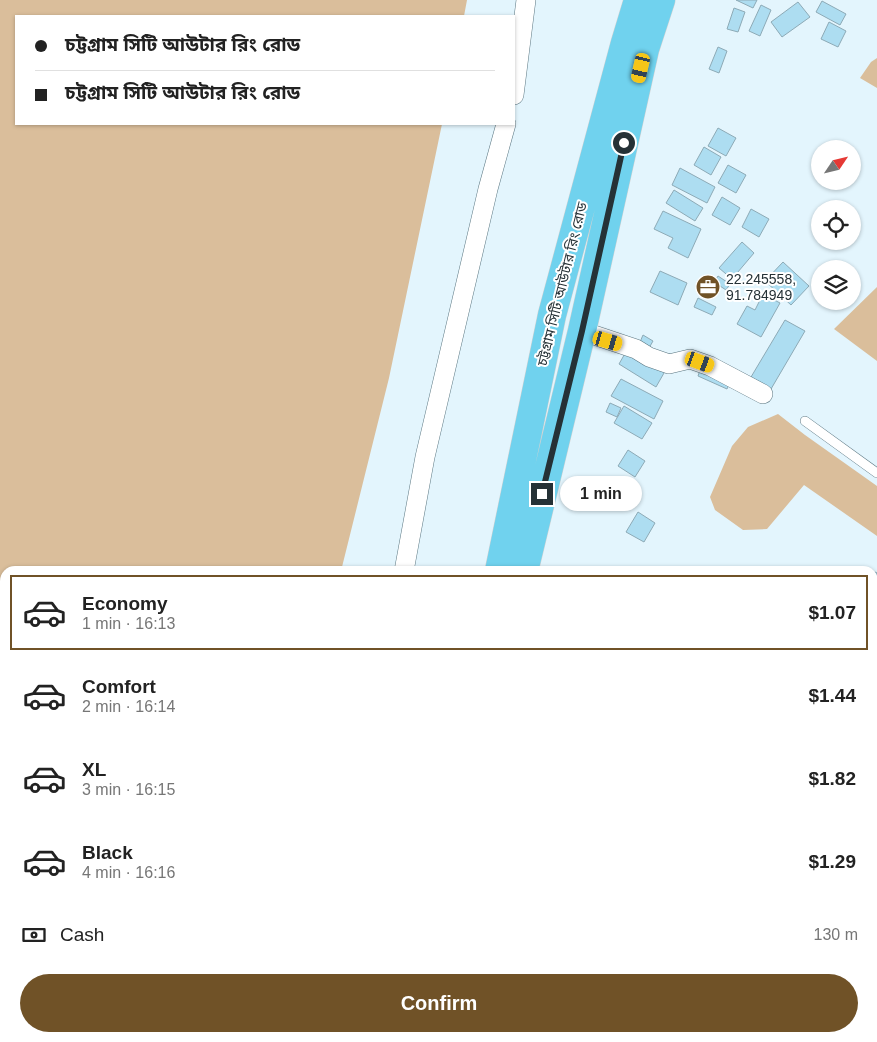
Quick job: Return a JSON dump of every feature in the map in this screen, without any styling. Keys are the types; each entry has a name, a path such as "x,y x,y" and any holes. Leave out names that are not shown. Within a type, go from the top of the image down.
{"main road":[{"name":"চট্টগ্রাম সিটি আউটার রিং রোড","path":"500,566 552,315 622,52 638,0"},
{"name":"চট্টগ্রাম সিটি আউটার রিং রোড","path":"525,566 582,331 645,49 661,0"}],"street":[{"path":"515,87 526,0"},
{"path":"405,566 425,457 488,188 506,125"},
{"path":"582,331 636,349 649,357 668,364 690,359 696,361 710,366 763,394"}],"lane":[{"path":"805,421 877,473"}],"shaded area":[{"path":"0,0 467,0 464,15 15,15 15,125 442,125 389,378 342,566 0,566"},
{"path":"877,58 877,88 860,78 871,62"},
{"path":"877,287 877,361 834,329 853,310 861,310 861,303"},
{"path":"778,414 877,486 877,536 804,485 767,529 743,530 715,510 710,497 732,446 748,427"}],"building":[{"path":"736,0 757,0 753,8"},
{"path":"822,1 846,14 840,25 816,12"},
{"path":"798,2 810,17 782,37 771,22"},
{"path":"761,5 771,10 760,36 749,31"},
{"path":"734,8 745,12 738,32 727,29"},
{"path":"829,22 846,31 838,47 821,39"},
{"path":"718,47 727,51 719,73 709,69"},
{"path":"718,128 736,138 726,156 708,146"},
{"path":"704,147 721,157 711,175 694,165"},
{"path":"728,165 746,175 736,193 718,183"},
{"path":"680,168 715,187 707,203 672,185"},
{"path":"674,190 703,208 695,221 666,203"},
{"path":"722,197 740,208 730,225 712,215"},
{"path":"751,209 769,219 759,237 742,227"},
{"path":"663,211 701,229 688,258 668,248 673,238 654,229"},
{"path":"742,242 754,253 732,279 719,268"},
{"path":"783,262 809,286 791,305 765,281"},
{"path":"660,271 687,283 678,305 650,292"},
{"path":"718,276 730,284 726,290 714,282"},
{"path":"763,294 780,303 761,337 737,324 747,306 755,310"},
{"path":"698,298 716,307 712,315 694,307"},
{"path":"785,320 805,331 771,389 751,377"},
{"path":"643,335 653,341 649,348 640,342"},
{"path":"631,343 668,366 656,387 619,364"},
{"path":"703,362 733,376 727,389 698,376"},
{"path":"621,379 663,401 654,419 611,396"},
{"path":"610,403 621,408 617,417 606,412"},
{"path":"624,406 652,423 642,439 614,423"},
{"path":"628,450 645,461 635,477 618,466"},
{"path":"638,512 655,523 644,542 626,532"}],"place":[{"name":"22.245558, 91.784949","path":"708,287"}],"route":[{"path":"542,494 582,331 624,143"}]}
